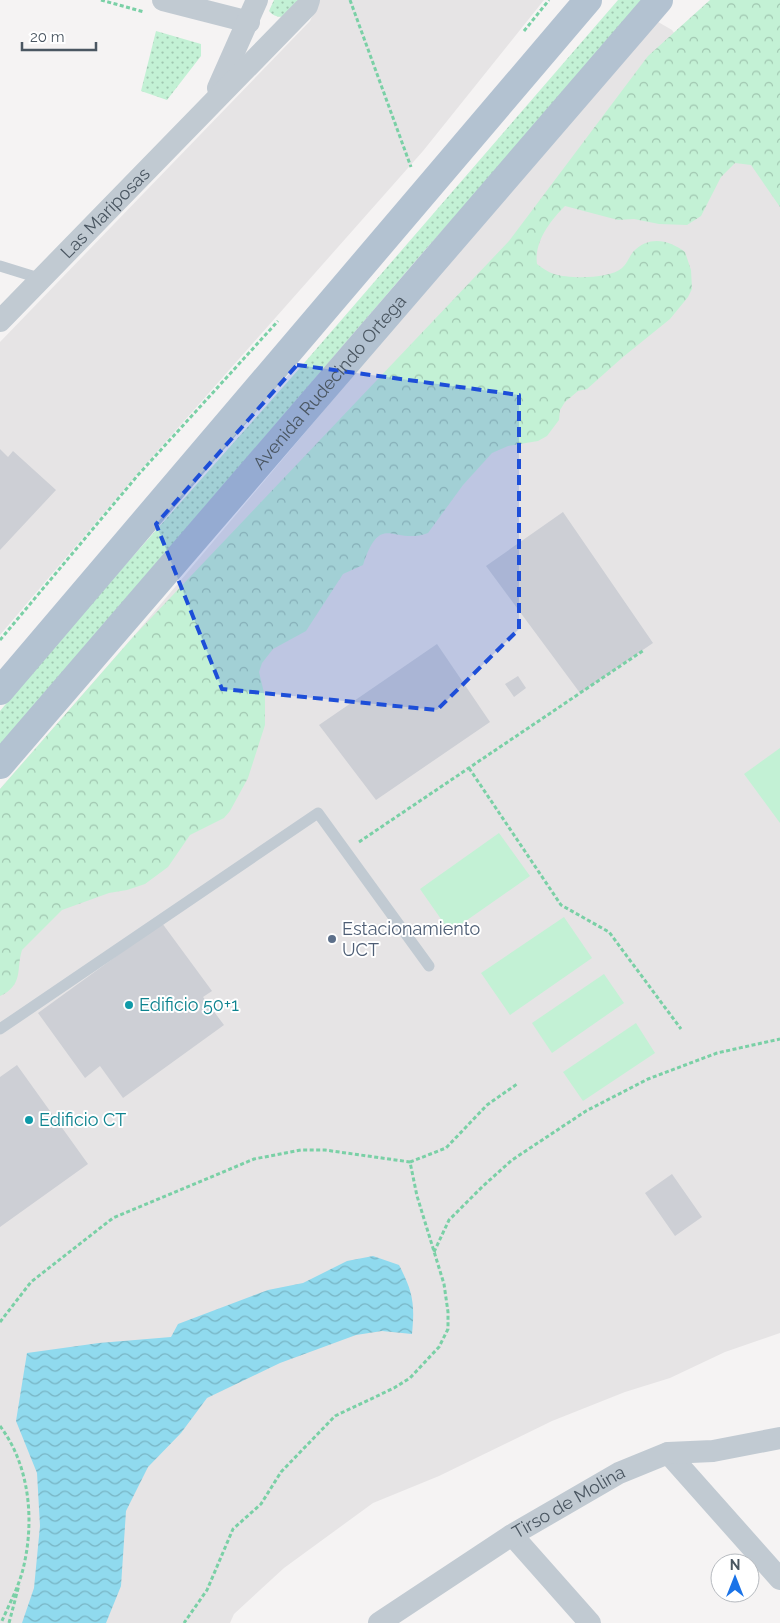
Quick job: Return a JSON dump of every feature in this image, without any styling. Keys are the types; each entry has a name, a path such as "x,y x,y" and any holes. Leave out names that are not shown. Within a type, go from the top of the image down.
{"main road":[{"path":"0,691 588,0"},
{"name":"Avenida Rudecindo Ortega","path":"0,765 659,0"}],"street":[{"name":"Las Mariposas","path":"211,103 258,0"},
{"name":"Las Mariposas","path":"0,322 307,6 309,0"},
{"path":"154,6 205,4 249,22"},
{"name":"Tirso de Molina","path":"379,1623 512,1535 619,1473 668,1453 713,1452 780,1438"},
{"path":"668,1453 780,1579"},
{"path":"512,1535 590,1623"}],"lane":[{"path":"0,266 42,279"},
{"path":"0,1028 318,813 429,966"}],"path":[{"path":"101,0 154,6"},
{"path":"350,0 413,172"},
{"path":"0,640 138,475 278,320"},
{"path":"359,843 644,650"},
{"path":"469,768 562,905 609,932 681,1029"},
{"path":"433,1253 449,1220 512,1160 586,1111 648,1079 718,1053 780,1039"},
{"path":"0,1322 31,1282 86,1237 113,1218 254,1159 301,1150 325,1150 410,1162 446,1148 487,1105 517,1084"},
{"path":"184,1623 207,1590 233,1529 261,1504 281,1472 335,1416 394,1388 410,1378 439,1347 448,1329 448,1312 444,1284 433,1253 410,1162"},
{"path":"0,1426 20,1460 26,1477 28,1544 9,1623"},
{"path":"1,1623 22,1575"}],"highlighted area":[{"path":"297,365 519,395 519,629 437,710 222,689 156,524"}],"shaded area":[{"path":"320,0 544,0 423,151 138,473 0,635 0,342 310,21"},
{"path":"653,19 672,30 780,187 780,1333 725,1352 670,1378 625,1392 552,1421 439,1476 373,1503 284,1568 234,1614 230,1623 0,1623 0,789 133,637"}],"green space":[{"path":"274,0 300,0 292,15 279,17 269,11"},
{"path":"618,0 647,0 425,250 0,745 0,711 63,635 299,369"},
{"path":"710,0 780,0 780,207 751,165 735,163 721,177 701,216 687,225 659,224 634,219 618,220 565,206 544,232 538,248 537,264 561,276 599,276 616,272 622,268 633,252 646,243 652,241 666,242 685,252 691,270 692,289 688,297 670,319 587,389 578,391 565,402 560,410 559,420 547,436 538,441 508,446 492,453 463,485 428,533 406,536 389,533 382,534 376,539 363,565 343,574 306,631 273,649 262,663 259,672 265,697 265,725 248,778 230,811 224,818 190,835 168,867 145,884 109,893 62,910 22,950 16,982 8,992 0,996 0,789 133,637 509,241 648,56"},
{"path":"156,31 201,44 201,56 167,100 141,91"},
{"path":"780,748 780,823 744,774"},
{"path":"499,833 530,876 450,932 420,889"},
{"path":"564,917 592,958 510,1015 481,973"},
{"path":"604,974 624,1003 552,1053 532,1023"},
{"path":"636,1023 655,1053 583,1101 563,1072"}],"water":[{"path":"373,1256 399,1265 412,1298 412,1334 382,1331 356,1335 280,1363 207,1398 181,1433 148,1467 126,1511 121,1586 106,1623 22,1623 34,1588 40,1526 37,1473 16,1421 27,1353 99,1343 171,1337 178,1324 268,1290 303,1283 347,1261"}],"building":[{"path":"0,449 8,457 13,451 56,490 0,550"},
{"path":"563,512 653,643 580,693 486,566"},
{"path":"437,644 490,722 376,800 319,725"},
{"path":"518,676 526,688 514,697 505,684"},
{"name":"Edificio 50+1","path":"162,923 212,991 203,997 224,1025 123,1098 100,1066 85,1078 38,1013"},
{"name":"Edificio CT","path":"17,1065 88,1164 0,1227 0,1077"},
{"path":"672,1174 702,1217 675,1236 645,1193"}],"place":[{"name":"Estacionamiento UCT","path":"332,939"},
{"name":"Edificio 50+1","path":"129,1005"},
{"name":"Edificio CT","path":"29,1120"}]}
